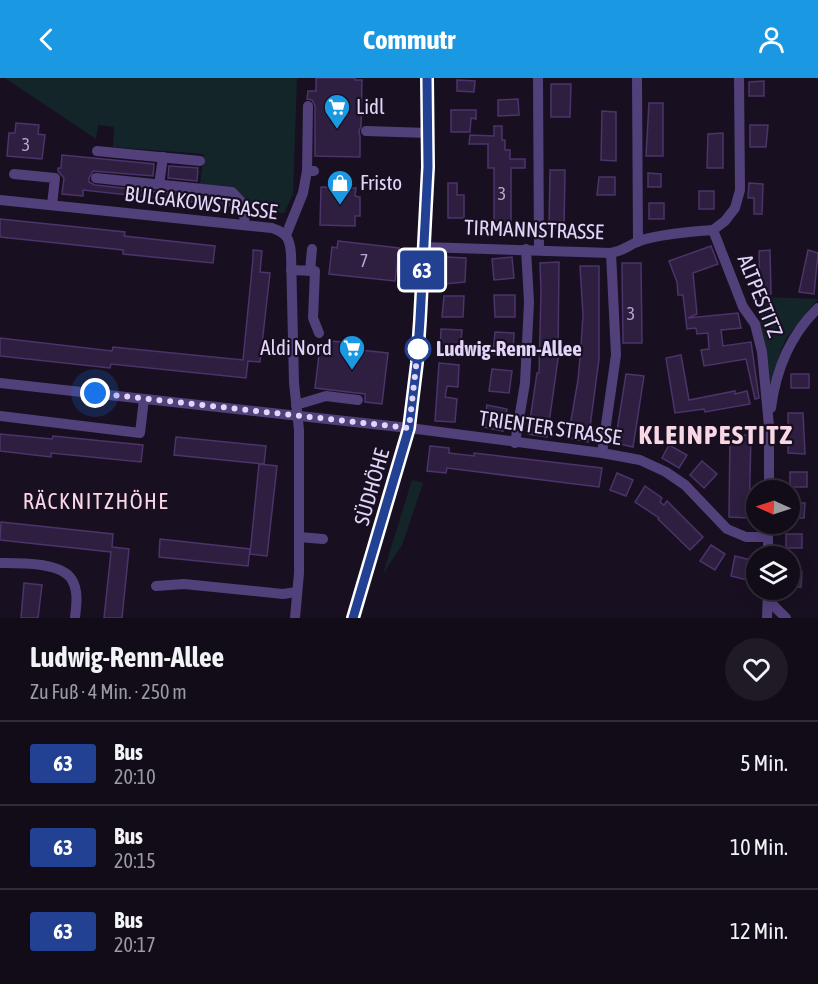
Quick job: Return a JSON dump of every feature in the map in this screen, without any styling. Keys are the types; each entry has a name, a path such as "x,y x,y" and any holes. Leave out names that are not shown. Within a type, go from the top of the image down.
{"street":[{"name":"SÜDHÖHE","path":"353,618 409,428 417,363 428,134 428,78"},
{"path":"538,78 539,249"},
{"path":"637,78 638,242"},
{"path":"712,230 725,221 735,208 740,190 739,78"},
{"path":"286,235 310,171 308,106"},
{"path":"366,131 428,134"},
{"path":"97,151 200,161"},
{"path":"159,185 162,157"},
{"path":"14,174 55,178 52,205"},
{"path":"96,178 232,192 245,206 244,225"},
{"name":"BULGAKOWSTRASSE","path":"0,200 272,228 286,235 290,243 297,410 299,537 295,618"},
{"name":"TIRMANNSTRASSE","path":"423,247 611,253 626,250 638,242 693,231 712,230"},
{"name":"ALTPESTITZ","path":"712,230 742,307 755,324 762,352 769,426"},
{"path":"310,271 312,249"},
{"path":"514,443 525,374 529,302 526,249"},
{"path":"602,453 616,355 611,253"},
{"path":"291,270 315,272 313,318 319,333"},
{"name":"ALTPESTITZ","path":"769,426 772,400 780,367 791,341 818,308"},
{"path":"292,319 313,318"},
{"path":"0,383 144,399 297,410 409,428"},
{"path":"297,410 326,396 358,400"},
{"path":"0,416 140,434 144,399"},
{"path":"769,426 769,480"},
{"name":"TRIENTER STRASSE","path":"409,428 602,453 639,460 666,472 685,485 728,529 746,537 768,537"},
{"path":"299,537 323,539"},
{"path":"768,537 768,546"},
{"path":"0,563 50,567 66,573 72,579 75,588 77,599 75,618"},
{"path":"156,586 184,584 283,594 297,592"},
{"path":"767,618 768,600"},
{"path":"772,600 786,618"}],"shaded area":[{"path":"5,78 297,78 293,194 284,213 256,210 233,187 200,184 204,154 113,147 114,127 98,125 96,139"},
{"path":"760,297 818,299 787,337 781,350 769,405 760,329"},
{"path":"412,480 423,483 402,545 383,574"}],"building":[{"name":"Lidl","path":"316,78 362,80 360,157 315,156 315,106 312,100 307,99 308,91 316,91"},
{"path":"457,80 475,81 474,92 457,91"},
{"path":"764,81 764,96 749,96 749,82"},
{"path":"551,84 571,84 570,117 551,117"},
{"path":"518,99 519,115 498,116 498,100"},
{"path":"649,103 663,103 663,156 646,156"},
{"path":"451,110 476,110 476,119 471,118 470,132 451,132"},
{"path":"602,111 616,112 616,161 601,160"},
{"path":"16,123 39,125 38,134 45,135 42,159 7,156 9,133 15,133"},
{"path":"750,125 768,125 766,147 750,147"},
{"path":"494,126 502,126 502,140 505,140 505,150 510,150 510,159 525,159 525,168 511,168 511,225 494,225 494,168 488,168 488,144 469,144 470,135 494,136"},
{"path":"723,133 723,168 707,168 708,134"},
{"path":"62,155 154,164 153,176 93,171 89,182 95,185 228,199 230,206 83,190 83,196 62,194 64,178 58,168 61,168"},
{"path":"169,166 198,168 197,181 168,178"},
{"path":"550,170 565,170 564,227 549,227"},
{"path":"648,173 661,174 661,187 648,187"},
{"path":"599,177 615,177 615,195 597,195"},
{"path":"448,183 457,183 457,195 464,195 464,218 448,218"},
{"path":"749,183 763,184 762,214 754,214 754,198 748,198"},
{"name":"Fristo","path":"321,187 356,188 355,196 360,197 360,216 355,216 355,226 320,225"},
{"path":"699,191 714,191 714,209 699,209"},
{"path":"649,203 664,203 664,219 649,219"},
{"path":"0,219 125,232 124,236 215,246 213,263 123,254 123,250 0,237"},
{"path":"338,241 399,248 395,281 329,274 332,247 337,248"},
{"path":"711,246 718,264 693,273 697,314 688,318 738,313 741,328 721,330 723,346 751,342 759,398 755,399 746,359 704,366 701,350 709,349 708,333 697,334 696,328 687,329 683,295 678,295 677,282 669,261"},
{"path":"253,250 262,251 260,272 270,273 260,362 248,361 246,378 111,364 110,368 0,356 0,338 112,351 113,347 243,360"},
{"path":"770,250 771,294 760,295 759,251"},
{"path":"808,250 818,253 814,294 799,292"},
{"path":"446,257 466,258 465,282 444,284"},
{"path":"512,257 514,278 494,280 492,259"},
{"path":"559,262 558,359 547,437 528,434 537,373 539,373 540,263"},
{"path":"622,263 641,263 642,343 623,343"},
{"path":"580,266 599,266 599,359 588,442 568,438 581,347 583,315"},
{"path":"494,295 515,295 515,317 495,317"},
{"path":"444,296 464,296 463,317 442,317"},
{"path":"441,329 462,330 460,352 440,351"},
{"path":"495,332 514,333 513,355 493,354"},
{"name":"Aldi Nord","path":"330,341 342,342 341,348 388,353 382,404 365,402 365,394 315,388 320,346 329,347"},
{"path":"681,355 689,400 735,391 735,394 747,391 750,404 705,412 704,409 675,413 666,358"},
{"path":"439,363 459,365 458,387 447,386 445,397 457,399 455,422 435,421"},
{"path":"492,369 512,371 509,393 489,391"},
{"path":"626,374 644,376 633,447 615,443"},
{"path":"791,374 809,374 809,388 791,388"},
{"path":"487,405 507,409 503,431 483,427"},
{"path":"788,413 803,413 805,454 788,453"},
{"path":"0,434 52,439 53,436 143,445 141,462 51,453 51,457 0,451"},
{"path":"730,435 751,435 750,480 746,480 746,518 729,517"},
{"path":"176,437 266,446 264,464 174,455"},
{"path":"669,445 687,455 679,468 662,458"},
{"path":"430,446 449,448 449,453 474,456 474,453 602,468 599,487 447,468 446,473 427,471"},
{"path":"702,461 717,474 704,488 690,475"},
{"path":"259,464 277,466 267,556 250,554"},
{"path":"790,472 807,472 807,487 800,487 800,480 790,480"},
{"path":"617,473 633,480 626,496 610,490"},
{"path":"645,486 662,498 660,502 664,505 667,501 703,537 690,550 659,518 635,502"},
{"path":"800,503 805,503 804,518 800,518"},
{"path":"1,522 113,534 112,547 129,549 122,618 104,618 111,552 0,540"},
{"path":"786,534 802,534 802,548 786,546"},
{"path":"160,539 250,549 248,566 159,557"},
{"path":"711,545 725,554 715,570 700,561"},
{"path":"735,556 746,559 746,580 731,576"},
{"path":"800,572 802,572 800,587"},
{"path":"24,583 42,585 38,618 21,618"}],"bus line":[{"name":"63","path":"353,618 409,428 417,363 425,188 428,167 427,78"}],"place":[{"name":"Lidl","path":"337,130"},
{"name":"Fristo","path":"340,206"},
{"name":"Ludwig-Renn-Allee","path":"418,349"},
{"name":"Aldi Nord","path":"352,371"}],"district":[{"name":"KLEINPESTITZ","path":"716,435"},
{"name":"RÄCKNITZHÖHE","path":"96,501"}],"route":[{"path":"95,393 409,428 418,349"}]}
